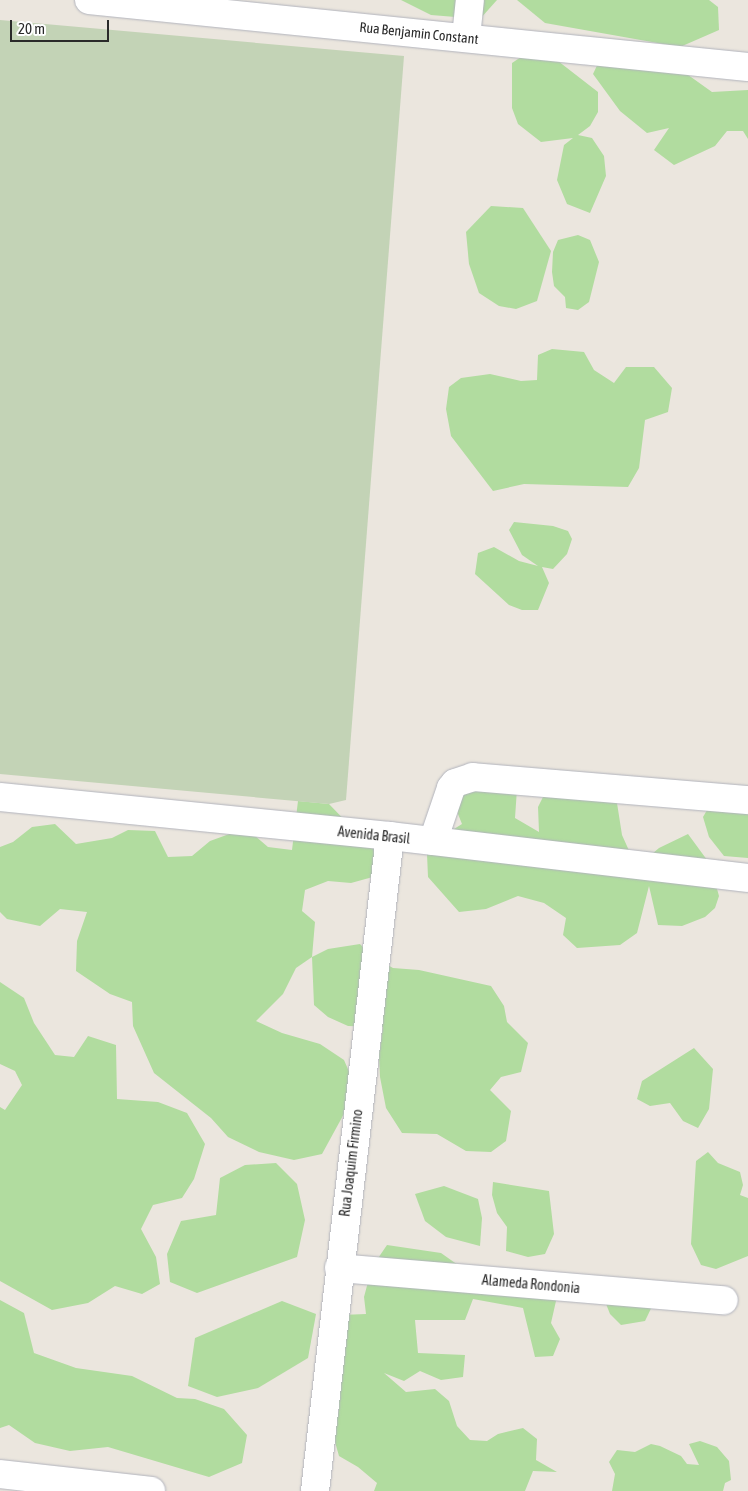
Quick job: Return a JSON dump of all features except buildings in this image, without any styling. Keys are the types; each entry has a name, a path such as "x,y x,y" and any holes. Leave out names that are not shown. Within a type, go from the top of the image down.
{"street":[{"name":"Rua Benjamin Constant","path":"89,0 748,67"},
{"path":"466,37 470,0"},
{"path":"433,841 451,788 455,783 473,777 748,800"},
{"name":"Avenida Brasil","path":"0,797 390,836 748,878"},
{"name":"Rua Joaquim Firmino","path":"315,1491 339,1268 390,836"},
{"name":"Alameda Rondonia","path":"339,1268 724,1300"},
{"path":"0,1474 151,1491"}],"green space":[{"path":"401,0 497,0 480,19 431,15"},
{"path":"517,0 709,0 718,7 719,30 680,47 545,23"},
{"path":"0,20 404,56 346,800 329,804 0,774"},
{"path":"530,51 558,61 598,92 598,112 590,126 578,135 592,138 604,156 606,176 590,213 567,204 557,180 564,145 573,138 541,142 518,124 512,108 512,63"},
{"path":"601,57 670,62 712,92 748,90 748,139 743,131 727,131 715,146 674,165 654,150 669,128 647,133 620,111 593,74"},
{"path":"491,206 523,208 551,251 537,301 516,309 499,306 479,293 469,264 466,232"},
{"path":"578,235 590,240 599,262 589,302 578,310 566,308 565,297 554,286 552,272 553,252 558,240"},
{"path":"552,349 584,352 594,370 614,383 626,367 654,367 672,388 668,412 645,420 639,468 628,487 524,484 493,491 451,436 446,409 449,387 461,378 490,374 521,381 537,380 538,355"},
{"path":"514,522 553,526 568,531 572,539 567,554 553,569 542,567 549,583 538,610 522,610 509,605 475,574 478,553 494,547 519,561 538,566 522,555 509,530"},
{"path":"470,770 517,789 515,818 539,832 538,807 554,775 591,773 611,790 617,803 622,835 631,855 646,859 659,848 688,834 710,864 719,896 715,908 705,917 682,926 658,925 649,886 637,933 620,945 577,948 563,935 566,918 544,903 518,896 486,909 459,912 428,877 427,854 446,834 462,824 452,799"},
{"path":"298,801 329,804 357,833 384,836 380,875 351,883 328,881 305,890 302,911 315,922 312,957 296,968 283,994 256,1021 282,1033 320,1044 344,1060 357,1090 322,1154 294,1160 259,1152 228,1137 211,1118 154,1073 133,1026 132,1002 110,994 76,971 77,941 87,912 60,909 40,926 7,919 0,912 0,847 13,842 32,827 55,824 76,844 112,838 128,830 155,831 168,857 192,856 210,841 246,828 268,847 292,850"},
{"path":"748,802 748,858 724,856 709,837 703,817 710,805"},
{"path":"360,944 371,956 393,968 419,970 491,986 504,1006 507,1022 528,1043 521,1072 501,1077 490,1090 511,1111 506,1141 491,1152 466,1151 437,1134 402,1133 386,1108 380,1077 379,1055 383,1027 348,1026 328,1017 314,1005 312,957 328,949"},
{"path":"0,982 24,998 34,1023 55,1055 74,1057 88,1036 116,1045 117,1099 158,1102 187,1113 205,1144 194,1179 182,1198 153,1205 141,1229 156,1257 160,1284 142,1294 115,1286 88,1303 52,1310 0,1281 0,1107 5,1110 22,1085 15,1071 0,1064"},
{"path":"694,1048 713,1069 709,1109 698,1128 683,1121 670,1103 650,1106 637,1099 642,1081"},
{"path":"708,1152 718,1163 740,1172 743,1185 740,1195 748,1198 748,1256 716,1269 701,1265 691,1244 696,1161"},
{"path":"276,1163 297,1184 305,1220 297,1257 197,1293 170,1282 167,1254 181,1221 216,1215 220,1178 245,1165"},
{"path":"493,1182 549,1191 554,1234 545,1254 528,1257 506,1251 507,1227 497,1213 492,1195"},
{"path":"444,1186 478,1199 482,1218 480,1246 446,1237 425,1221 415,1194"},
{"path":"387,1245 441,1253 458,1265 549,1284 556,1301 551,1323 560,1339 553,1356 535,1357 523,1308 473,1299 465,1320 415,1320 418,1353 465,1355 463,1377 441,1380 420,1371 404,1381 384,1373 406,1392 435,1389 449,1401 457,1426 470,1440 487,1441 498,1434 523,1428 537,1439 536,1460 557,1472 533,1471 525,1491 374,1491 377,1483 358,1467 339,1456 333,1435 339,1409 331,1389 341,1315 366,1314 364,1297 372,1267"},
{"path":"601,1291 658,1294 645,1321 621,1325 610,1314"},
{"path":"0,1300 24,1313 34,1353 76,1368 132,1376 177,1398 195,1399 224,1409 247,1435 242,1463 209,1477 108,1447 70,1451 35,1443 9,1425 0,1428"},
{"path":"282,1301 316,1314 308,1358 258,1388 217,1397 188,1386 195,1338"},
{"path":"700,1441 717,1447 729,1461 731,1480 725,1483 723,1491 612,1491 615,1474 609,1462 617,1450 635,1452 651,1444 681,1456 687,1464 699,1465 689,1444"}]}
